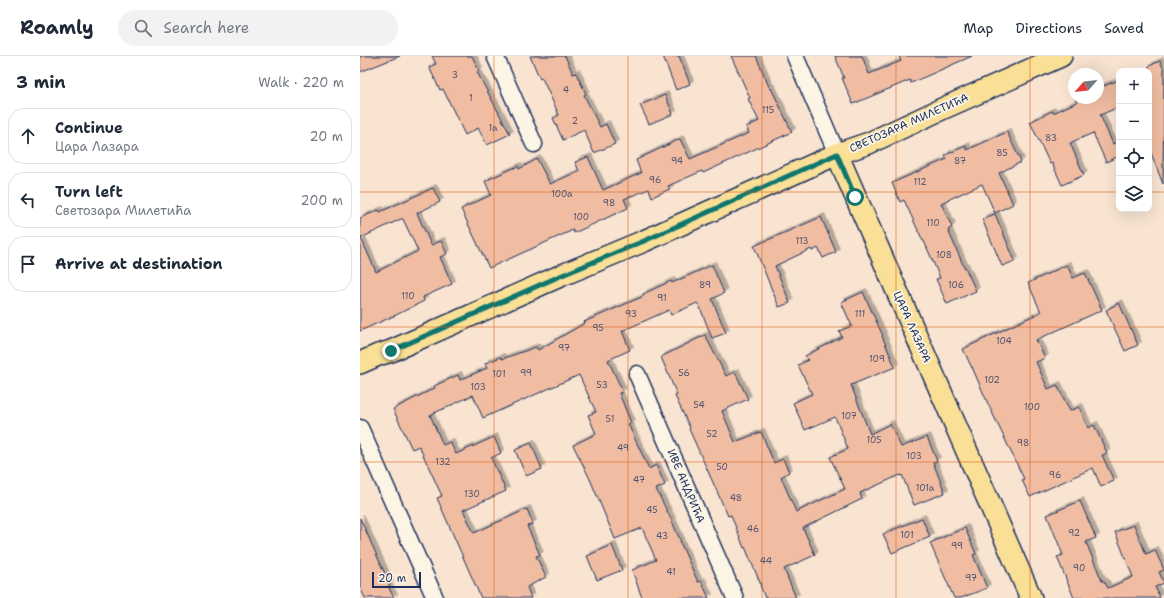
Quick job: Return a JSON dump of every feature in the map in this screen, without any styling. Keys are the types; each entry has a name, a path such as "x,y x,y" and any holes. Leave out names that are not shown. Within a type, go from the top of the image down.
{"main road":[{"name":"СВЕТОЗАРА МИЛЕТИЋА","path":"360,363 391,351 560,276 644,241 837,154 869,143 1062,56"},
{"name":"ЦАРА ЛАЗАРА","path":"837,154 1031,598"}],"street":[{"path":"495,56 534,144"},
{"name":"ЦАРА ЛАЗАРА","path":"795,56 837,154"},
{"name":"ИВЕ АНДРИЋА","path":"637,374 734,598"},
{"path":"360,428 435,598"}],"building":[{"path":"360,56 400,56 360,72"},
{"path":"432,56 472,56 479,71 477,72 510,134 487,145 478,128 465,135 443,89 440,90 429,67 436,64"},
{"path":"530,56 565,56 573,74 576,73 586,94 584,95 600,127 606,124 615,144 594,153 584,130 563,140 553,118 559,115"},
{"path":"663,56 679,56 690,84 676,90"},
{"path":"731,56 756,56 770,89 771,88 792,132 703,173 702,171 668,186 670,189 652,197 649,189 624,199 628,208 574,233 573,230 489,268 461,209 491,195 485,181 518,166 519,169 537,159 550,184 579,171 575,162 588,157 603,190 641,173 636,160 680,139 690,159 749,133 746,127 759,121 748,99 750,98"},
{"path":"835,56 862,56 869,74 901,61 899,56 972,56 911,83 910,80 853,104"},
{"path":"1160,61 1164,70 1163,184 1152,156 1152,68 1149,68 1149,66"},
{"path":"1116,81 1116,108 1100,115 1113,144 1116,142 1116,157 1106,162 1093,133 1070,143 1084,175 1062,185 1030,122 1052,111 1053,113 1073,104 1104,104 1104,86"},
{"path":"665,95 673,114 649,124 640,105"},
{"path":"1007,132 1021,162 999,173 1013,204 995,213 982,184 941,203 952,227 948,230 976,291 947,304 936,279 940,278 924,241 904,200 900,202 892,183 947,159 945,155 966,146 967,150"},
{"path":"433,188 440,202 417,213 431,245 441,241 447,254 440,257 452,284 423,297 424,301 360,331 360,218 379,210 380,212","holes":["403,219 418,251 376,272 361,238"]},
{"path":"995,214 1015,261 1002,266 982,219"},
{"path":"821,217 836,252 823,258 818,248 812,251 811,249 775,266 790,303 779,307 754,246"},
{"path":"712,265 724,293 712,299 726,333 712,338 697,303 671,315 669,310 622,331 630,350 608,360 623,392 619,393 631,423 628,424 649,469 656,465 665,485 656,489 671,519 698,582 701,581 709,598 642,598 632,570 656,560 642,528 615,539 590,479 573,445 596,434 588,415 596,412 579,375 483,418 473,395 430,415 443,445 450,442 456,454 494,437 501,453 491,458 506,491 463,510 474,533 527,509 533,524 527,526 540,555 536,556 546,577 527,587 531,598 481,598 437,498 442,496 419,446 412,449 393,409 435,388 434,386 458,375 460,380 487,368 485,363 501,357 502,359 536,347 538,350 585,323 584,322 644,296 643,294 671,281 672,283"},
{"path":"1067,265 1073,278 1085,273 1102,310 1036,340 1045,358 1036,362 1048,389 1057,385 1070,411 1079,407 1088,428 1094,425 1107,453 1102,455 1114,481 1101,487 1093,468 1030,497 1022,480 1024,479 963,349 1041,312 1028,283"},
{"path":"863,292 895,367 851,385 870,434 890,424 901,447 927,437 937,461 933,462 945,493 914,505 902,475 900,475 860,493 862,499 803,528 815,555 784,569 796,598 765,598 761,585 731,515 728,516 689,429 690,428 675,396 677,395 661,357 705,335 726,376 735,372 748,399 722,411 735,442 761,432 774,463 783,459 789,472 781,477 796,512 845,489 830,457 848,449 835,417 805,430 793,403 812,394 798,365 808,360 805,356 842,337 839,331 852,326 841,302"},
{"path":"1119,303 1138,345 1125,351 1106,310"},
{"path":"531,443 542,469 526,476 515,450"},
{"path":"1080,501 1096,538 1086,542 1102,581 1104,581 1108,588 1133,577 1115,532 1134,525 1146,554 1155,550 1164,570 1159,572 1164,583 1155,587 1160,598 1074,598 1057,557 1063,555 1047,515"},
{"path":"360,518 390,585 388,586 394,598 365,598 360,587"},
{"path":"922,518 930,537 892,553 883,534"},
{"path":"965,528 976,554 973,555 987,588 961,598 954,598 930,543"},
{"path":"612,545 622,570 597,580 587,556"}],"route":[{"path":"391,351 560,276 644,241 837,154 855,197"}]}
